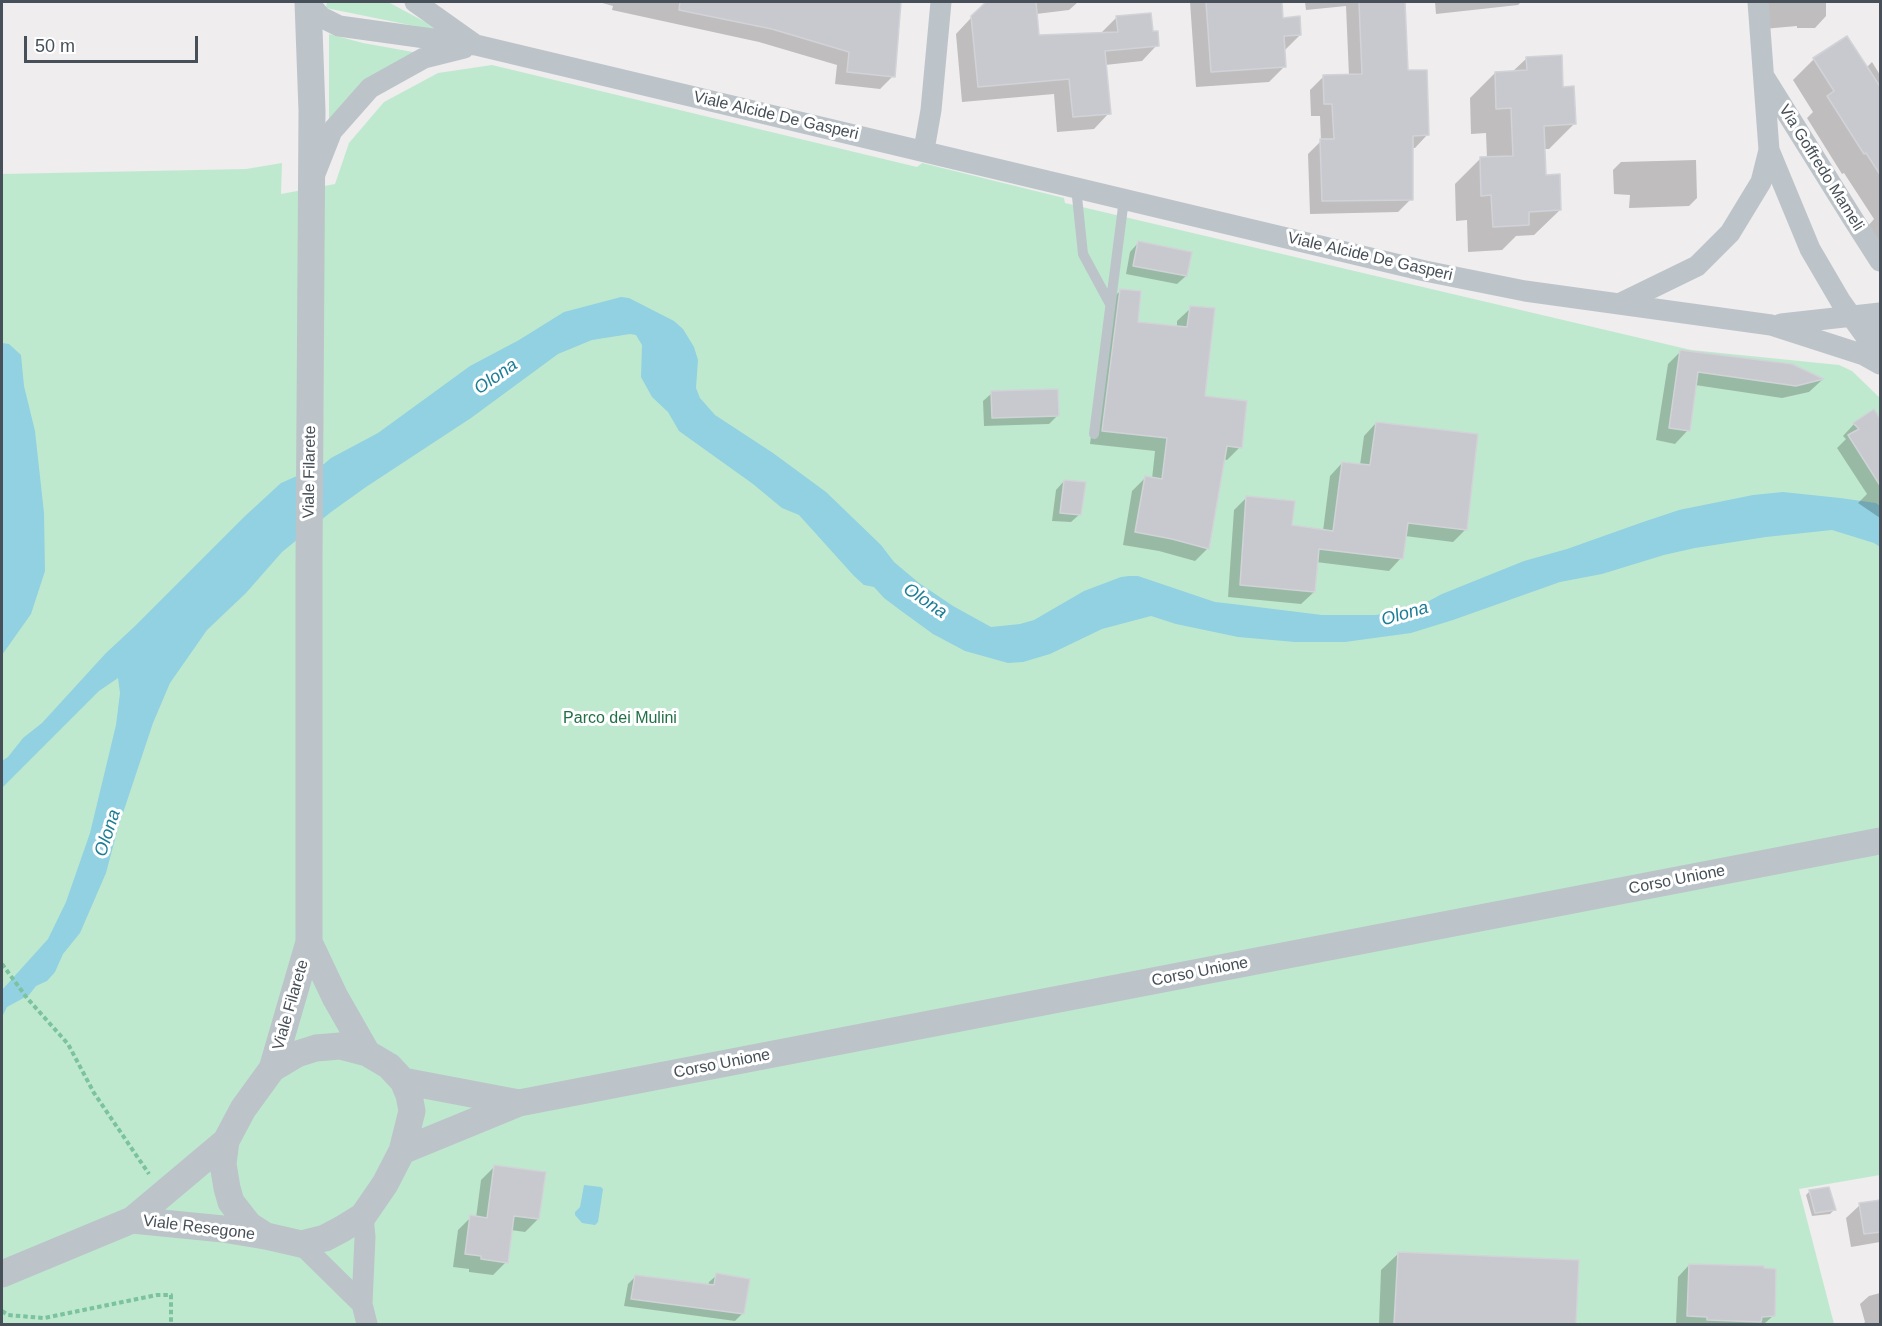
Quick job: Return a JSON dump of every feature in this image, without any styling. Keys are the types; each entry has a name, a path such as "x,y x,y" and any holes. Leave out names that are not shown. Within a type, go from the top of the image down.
{"street":[{"name":"Viale Alcide De Gasperi","path":"308,2 321,16 339,26 476,45 1425,271 1526,291 1771,325"},
{"name":"Viale Filarete","path":"273,1069 309,942 312,111 308,2"},
{"name":"Viale Alcide De Gasperi","path":"415,2 476,45"},
{"path":"924,150 931,110 941,2"},
{"name":"Via Goffredo Mameli","path":"1619,304 1697,266 1730,233 1761,182 1768,150 1758,2"},
{"name":"Viale Alcide De Gasperi","path":"311,183 332,131 370,88 424,58 476,45"},
{"name":"Via Goffredo Mameli","path":"1763,75 1881,261"},
{"name":"Via Goffredo Mameli","path":"1768,150 1810,249 1880,357"},
{"path":"1771,325 1881,313"},
{"path":"1771,325 1864,355 1881,364"},
{"path":"1880,357 1877,338 1881,329"},
{"name":"Corso Unione","path":"402,1151 519,1103 1881,841"},
{"name":"Viale Filarete","path":"309,942 335,997 368,1053"},
{"path":"340,1046 368,1053 389,1066 403,1080 409,1095 411,1111 402,1151 385,1184 363,1215 326,1239 301,1244 266,1236 249,1225 231,1202 227,1188 224,1164 226,1141 243,1109 273,1069 297,1054 316,1048 340,1046"},
{"name":"Corso Unione","path":"403,1080 519,1103"},
{"name":"Viale Resegone","path":"2,1275 132,1220 226,1141"},
{"path":"363,1215 366,1236 365,1314"},
{"name":"Viale Resegone","path":"132,1220 223,1229 266,1236"},
{"path":"301,1244 365,1314"}],"lane":[{"path":"1076,187 1083,254 1110,304"},
{"path":"1094,434 1124,199"}],"path":[{"path":"2,964 27,998 68,1044 94,1093 150,1175 158,1169"},
{"path":"2,1311 8,1315 44,1318 158,1295 171,1295 171,1324"}],"green space":[{"path":"327,2 388,2 444,32 326,8"},
{"path":"329,34 363,43 424,54 329,121"},
{"name":"Parco dei Mulini","path":"492,65 917,167 922,163 1064,198 1065,203 1691,350 1839,365 1852,371 1880,398 1880,1175 1799,1189 1834,1324 2,1324 2,174 246,169 282,163 281,194 335,184 349,143 384,102 438,73"}],"water":[{"name":"Olona","path":"621,297 629,298 674,321 683,329 694,347 698,360 696,388 700,398 715,415 773,453 826,492 881,545 894,562 919,583 953,606 991,627 1034,620 1084,591 1129,576 1138,576 1215,602 1322,615 1391,613 1427,602 1524,561 1567,549 1679,510 1753,495 1783,492 1876,503 1880,506 1880,547 1832,530 1695,548 1602,574 1560,582 1411,633 1345,642 1295,642 1238,637 1176,624 1151,616 1102,629 1050,654 1023,662 1008,663 965,651 933,634 884,598 874,587 864,585 799,515 782,508 753,484 679,431 668,412 652,397 641,377 642,345 636,335 592,340 558,354 471,418 331,512 282,552 246,593 207,630 170,683 153,723 118,828 106,873 80,933 63,954 55,972 47,981 36,986 29,995 7,1007 2,1017 2,990 48,939 66,902 90,833 116,725 120,693 118,678 99,691 2,788 2,761 23,738 42,723 106,653 281,483 324,464 378,433 470,366 519,340 564,312"},
{"path":"2,343 9,344 21,355 24,386 35,431 44,513 45,571 31,614 2,655"},
{"path":"584,1185 603,1189 598,1222 595,1225 582,1223 575,1215 580,1207"}],"building":[{"path":"680,2 901,2 895,77 847,72 849,52 772,29 679,10"},
{"path":"986,2 1036,2 1039,35 1118,32 1116,16 1151,13 1153,31 1158,31 1159,46 1105,51 1111,114 1073,117 1069,79 978,87 971,16"},
{"path":"1206,2 1282,2 1283,18 1300,16 1301,35 1284,36 1286,67 1211,72"},
{"path":"1359,2 1405,2 1408,70 1427,70 1429,135 1413,136 1413,200 1322,201 1320,139 1334,139 1332,104 1324,104 1323,75 1362,74"},
{"path":"1847,36 1881,88 1881,176 1827,96 1834,91 1813,58"},
{"path":"1562,55 1563,87 1574,86 1576,124 1544,126 1546,175 1560,174 1561,210 1529,212 1529,225 1493,227 1491,195 1481,196 1480,157 1513,156 1511,108 1496,109 1495,72 1527,70 1526,57"},
{"path":"1138,241 1192,252 1187,276 1133,266"},
{"path":"1120,289 1141,291 1138,322 1187,327 1190,306 1215,308 1205,396 1247,401 1242,448 1227,446 1209,549 1135,532 1145,476 1162,479 1167,438 1102,431"},
{"path":"1680,350 1792,364 1824,379 1796,386 1698,372 1690,431 1669,428"},
{"path":"1058,389 1059,416 992,418 991,391"},
{"path":"1874,409 1879,417 1881,416 1881,487 1848,435 1859,429 1853,423"},
{"path":"1376,422 1478,434 1467,530 1408,523 1403,559 1319,549 1315,592 1240,585 1246,496 1295,501 1292,525 1333,531 1342,462 1370,465"},
{"path":"1064,480 1086,482 1081,515 1060,513"},
{"path":"494,1165 546,1172 539,1219 514,1216 508,1263 465,1254 470,1215 487,1218"},
{"path":"1829,1187 1836,1210 1815,1213 1809,1190"},
{"path":"1881,1200 1881,1232 1864,1234 1859,1203"},
{"path":"1398,1252 1579,1260 1576,1324 1394,1324"},
{"path":"1689,1264 1764,1266 1764,1268 1776,1269 1775,1316 1762,1317 1761,1322 1707,1320 1707,1317 1687,1316"},
{"path":"716,1273 750,1279 744,1314 631,1299 635,1275 714,1285"}]}
